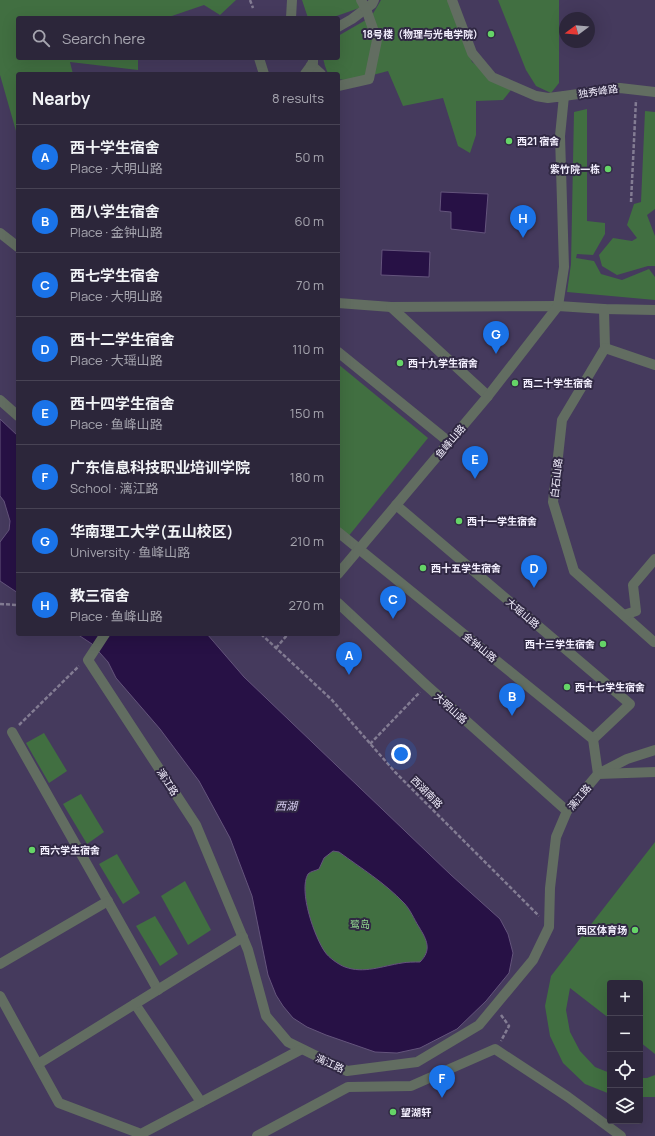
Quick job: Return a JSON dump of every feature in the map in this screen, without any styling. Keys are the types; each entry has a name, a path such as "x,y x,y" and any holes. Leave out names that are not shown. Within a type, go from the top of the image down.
{"street":[{"path":"291,16 292,0"},
{"path":"363,4 372,4 374,0"},
{"name":"独秀峰路","path":"452,0 472,53 492,77 536,96 548,98 620,88 655,92"},
{"path":"340,26 352,19 363,4"},
{"path":"340,86 370,79 377,40 363,4"},
{"path":"259,60 263,72"},
{"path":"310,66 318,72"},
{"path":"558,306 564,267 560,136 564,96"},
{"path":"0,233 16,246"},
{"path":"340,303 391,307 558,306 655,310"},
{"name":"鱼峰山路","path":"340,572 488,396 558,306"},
{"path":"391,307 488,396"},
{"path":"604,309 605,348 655,365"},
{"name":"白石山路","path":"605,348 562,420 553,502 574,570 655,642"},
{"path":"340,354 449,442"},
{"path":"0,400 16,414"},
{"name":"大瑶山路","path":"396,505 630,704 593,739"},
{"name":"金钟山路","path":"340,534 593,739"},
{"path":"624,616 636,610 633,585 655,559"},
{"name":"大明山路","path":"340,605 426,685 567,811"},
{"path":"88,660 104,636"},
{"name":"漓江路","path":"88,660 196,825 248,950 266,1016 288,1042 300,1050 347,1072 417,1062 479,1025 533,960 549,927 550,888 556,837 567,811 598,774 655,772"},
{"path":"12,732 158,990"},
{"path":"593,739 598,774 627,759 655,750"},
{"path":"0,964 108,901"},
{"path":"38,1064 243,937"},
{"path":"0,996 59,1103 141,1134 300,1050"},
{"path":"135,1004 201,1102"},
{"path":"257,1136 348,1087 411,1086 495,1049 568,1097 621,1136"}],"path":[{"path":"250,0 253,8"},
{"path":"631,202 637,89"},
{"path":"0,604 16,605"},
{"name":"西湖南路","path":"263,636 332,700 395,772 549,927"},
{"path":"276,648 286,636"},
{"path":"12,732 77,668 88,660"},
{"path":"370,744 426,685"},
{"path":"495,1049 510,1026"}],"shaded area":[{"path":"0,0 655,0 655,1136 0,1136"}],"green space":[{"path":"0,0 236,0 220,15 204,5 172,16 16,16 16,60 138,60 138,70 70,62 72,72 16,72 16,131 0,75"},
{"path":"302,0 366,0 362,7 337,16 307,16"},
{"path":"381,0 449,0 472,62 511,90 503,100 476,101 476,135 470,153 458,146 443,98 403,106 388,71 350,81 340,79 340,72 327,72 324,60 340,60 340,35 371,17"},
{"path":"498,0 559,0 559,83 551,93 536,86 526,70"},
{"path":"587,109 587,221 605,223 605,234 593,255 577,254 576,258 594,261 601,274 622,280 649,269 655,277 655,300 567,292 571,264 574,112"},
{"path":"645,111 655,112 655,209 647,215 655,236 655,266 648,266 617,275 602,266 599,255 613,238 632,241 637,238 627,225 634,204 641,202"},
{"path":"340,366 428,438 347,538 340,533"},
{"path":"44,733 67,771 49,783 26,743"},
{"path":"81,794 104,832 87,844 63,804"},
{"path":"655,842 655,1054 643,1044 643,980 607,980 607,1017 570,988 566,1010 570,1032 580,1051 595,1067 607,1072 607,1093 585,1084 563,1063 550,1036 545,1006 551,976"},
{"name":"鹭岛","path":"333,851 339,852 373,876 406,905 422,932 427,945 424,958 420,962 358,970 344,967 326,954 317,939 313,928 307,904 305,882 307,875 316,869 327,855"},
{"path":"117,854 140,893 123,904 99,864"},
{"path":"185,881 211,930 188,945 161,896"},
{"path":"155,916 178,954 160,966 136,926"},
{"path":"655,1075 655,1097 643,1097 643,1078"}],"water":[{"path":"441,192 488,194 485,233 451,229 451,212 440,211"},
{"path":"382,250 430,252 429,277 381,275"},
{"path":"0,419 16,434 16,592 0,581 0,542 9,530 10,521 4,501 0,496"},
{"name":"西湖","path":"80,636 209,636 244,677 451,875 500,919 508,934 513,953 509,973 486,1001 457,1029 420,1048 397,1053 375,1052 326,1035 307,1027 293,1018 276,995 268,975 252,896 230,838 199,781 160,729 116,678 108,662 92,644","holes":["333,851 339,852 381,882 406,905 422,932 427,945 424,958 420,962 404,963 366,970 352,969 343,966 326,954 313,926 306,902 305,882 308,874 319,869 324,858"]}],"place":[{"name":"18号楼（物理与光电学院）","path":"491,34"},
{"name":"西21 宿舍","path":"509,141"},
{"name":"紫竹院一栋","path":"608,169"},
{"name":"教三宿舍","path":"523,238"},
{"name":"华南理工大学(五山校区)","path":"496,354"},
{"name":"西十九学生宿舍","path":"400,363"},
{"name":"西二十学生宿舍","path":"515,383"},
{"name":"西十四学生宿舍","path":"475,479"},
{"name":"西十一学生宿舍","path":"459,521"},
{"name":"西十五学生宿舍","path":"423,568"},
{"name":"西十二学生宿舍","path":"534,588"},
{"name":"西七学生宿舍","path":"393,619"},
{"name":"西十三学生宿舍","path":"603,644"},
{"name":"西十学生宿舍","path":"349,675"},
{"name":"西十七学生宿舍","path":"567,687"},
{"name":"西八学生宿舍","path":"512,716"},
{"name":"西六学生宿舍","path":"32,850"},
{"name":"西区体育场","path":"635,930"},
{"name":"广东信息科技职业培训学院","path":"442,1098"},
{"name":"望湖轩","path":"393,1112"}]}
